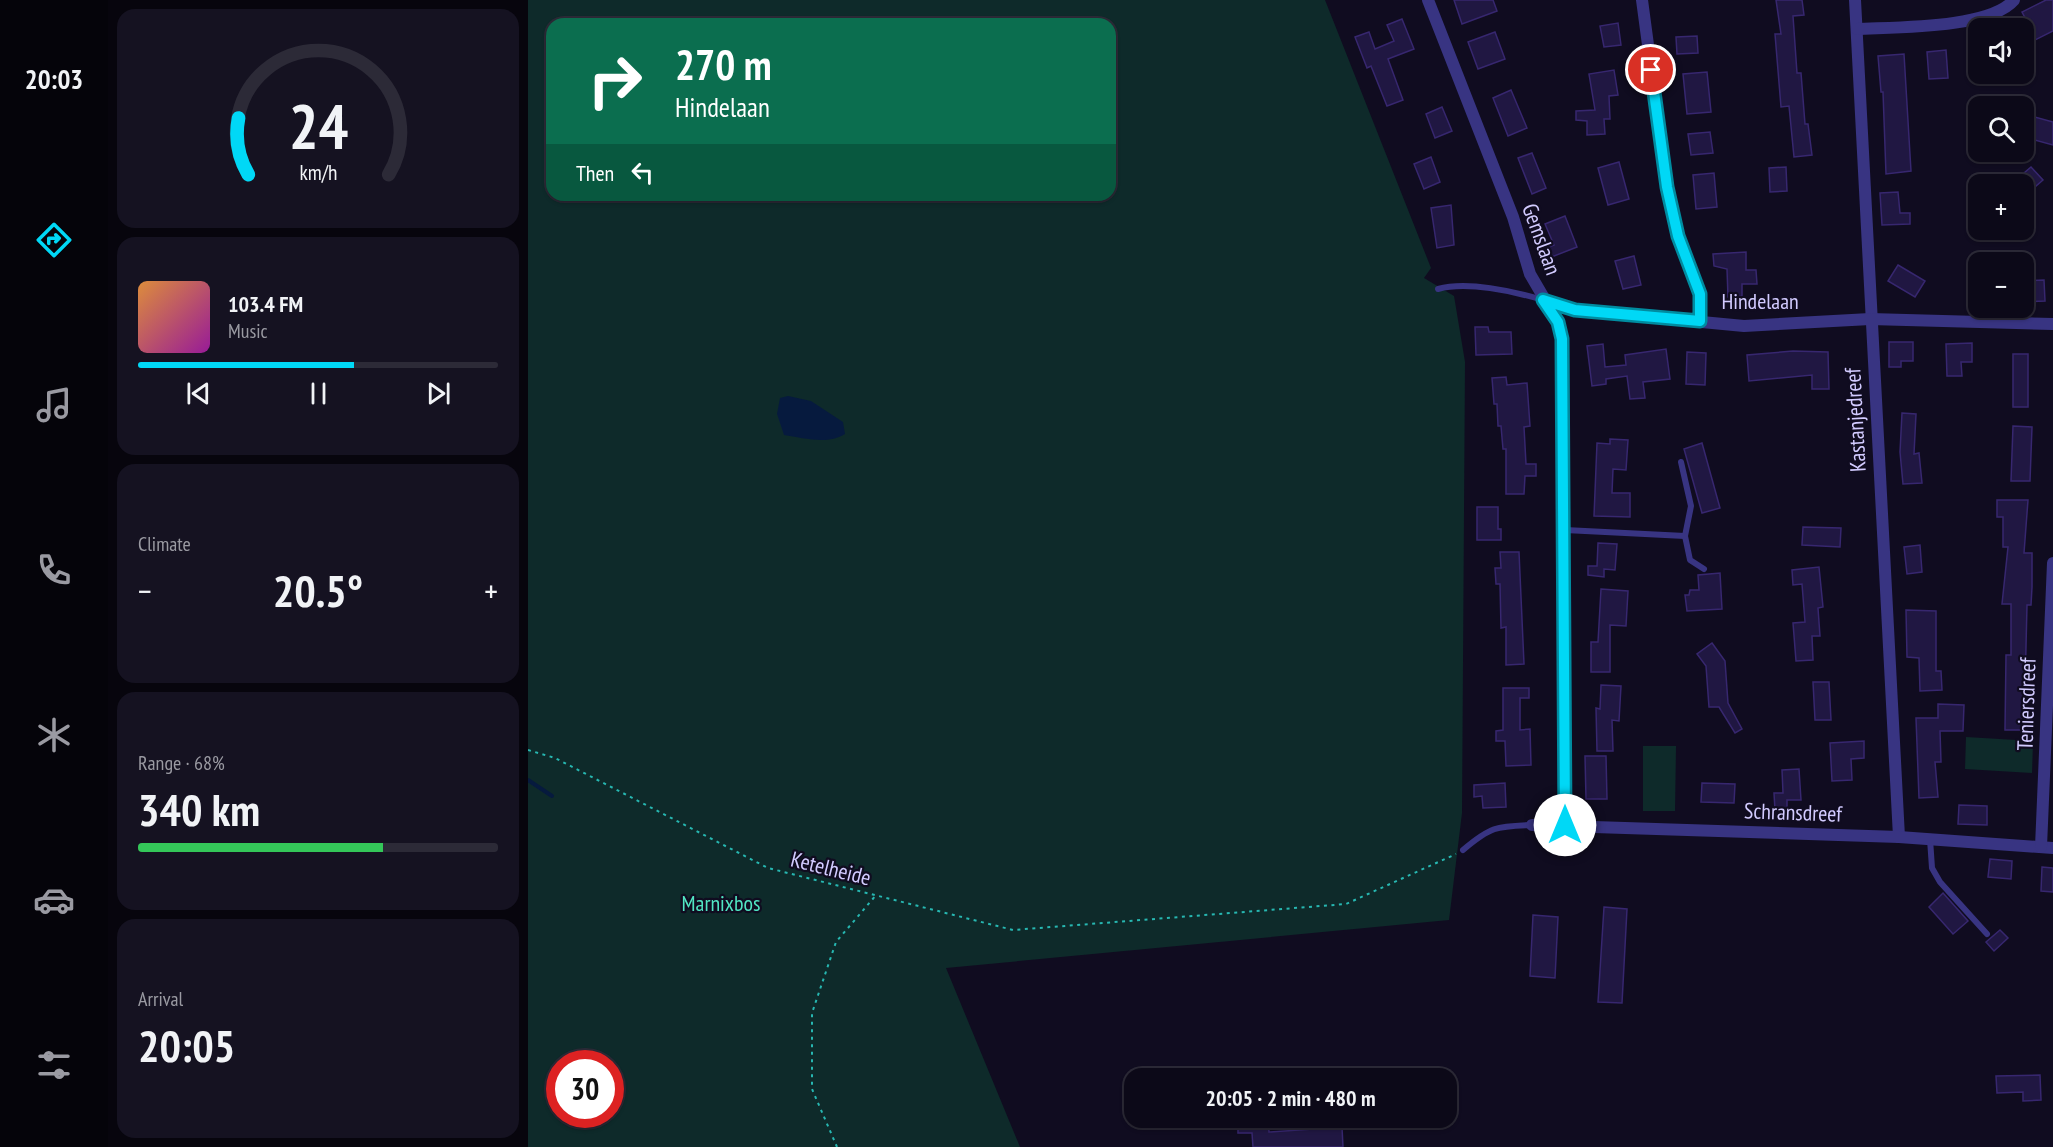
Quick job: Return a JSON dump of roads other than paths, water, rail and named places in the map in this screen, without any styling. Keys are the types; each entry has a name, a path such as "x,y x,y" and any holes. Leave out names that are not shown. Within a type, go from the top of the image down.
{"street":[{"name":"Gemslaan","path":"1428,0 1513,217 1530,274 1543,300 1558,322 1562,339 1565,530 1565,825"},
{"path":"1642,0 1667,187 1678,236 1700,294 1700,321"},
{"name":"Kastanjedreef","path":"1855,0 1899,837"},
{"path":"1857,29 1945,25 1979,17 2010,5 2014,0"},
{"name":"Hindelaan","path":"1543,300 1575,310 1744,326 1870,319 2053,324"},
{"name":"Teniersdreef","path":"2047,847 2053,563"},
{"name":"Schransdreef","path":"1532,825 1899,837 2047,847"}],"lane":[{"name":"Hindelaan","path":"1438,289 1456,284 1522,294 1543,300"},
{"path":"1681,462 1691,506 1685,536 1690,560 1704,569"},
{"path":"1565,530 1685,536"},
{"path":"1463,850 1486,830 1532,825"},
{"path":"1930,839 1932,868 1940,882 1987,934"}],"water":[{"path":"788,396 811,401 843,422 845,434 823,440 784,435 777,414 780,398"}],"waterway":[{"path":"528,780 552,796"}],"park label":[{"name":"Marnixbos","path":"721,903"}]}
